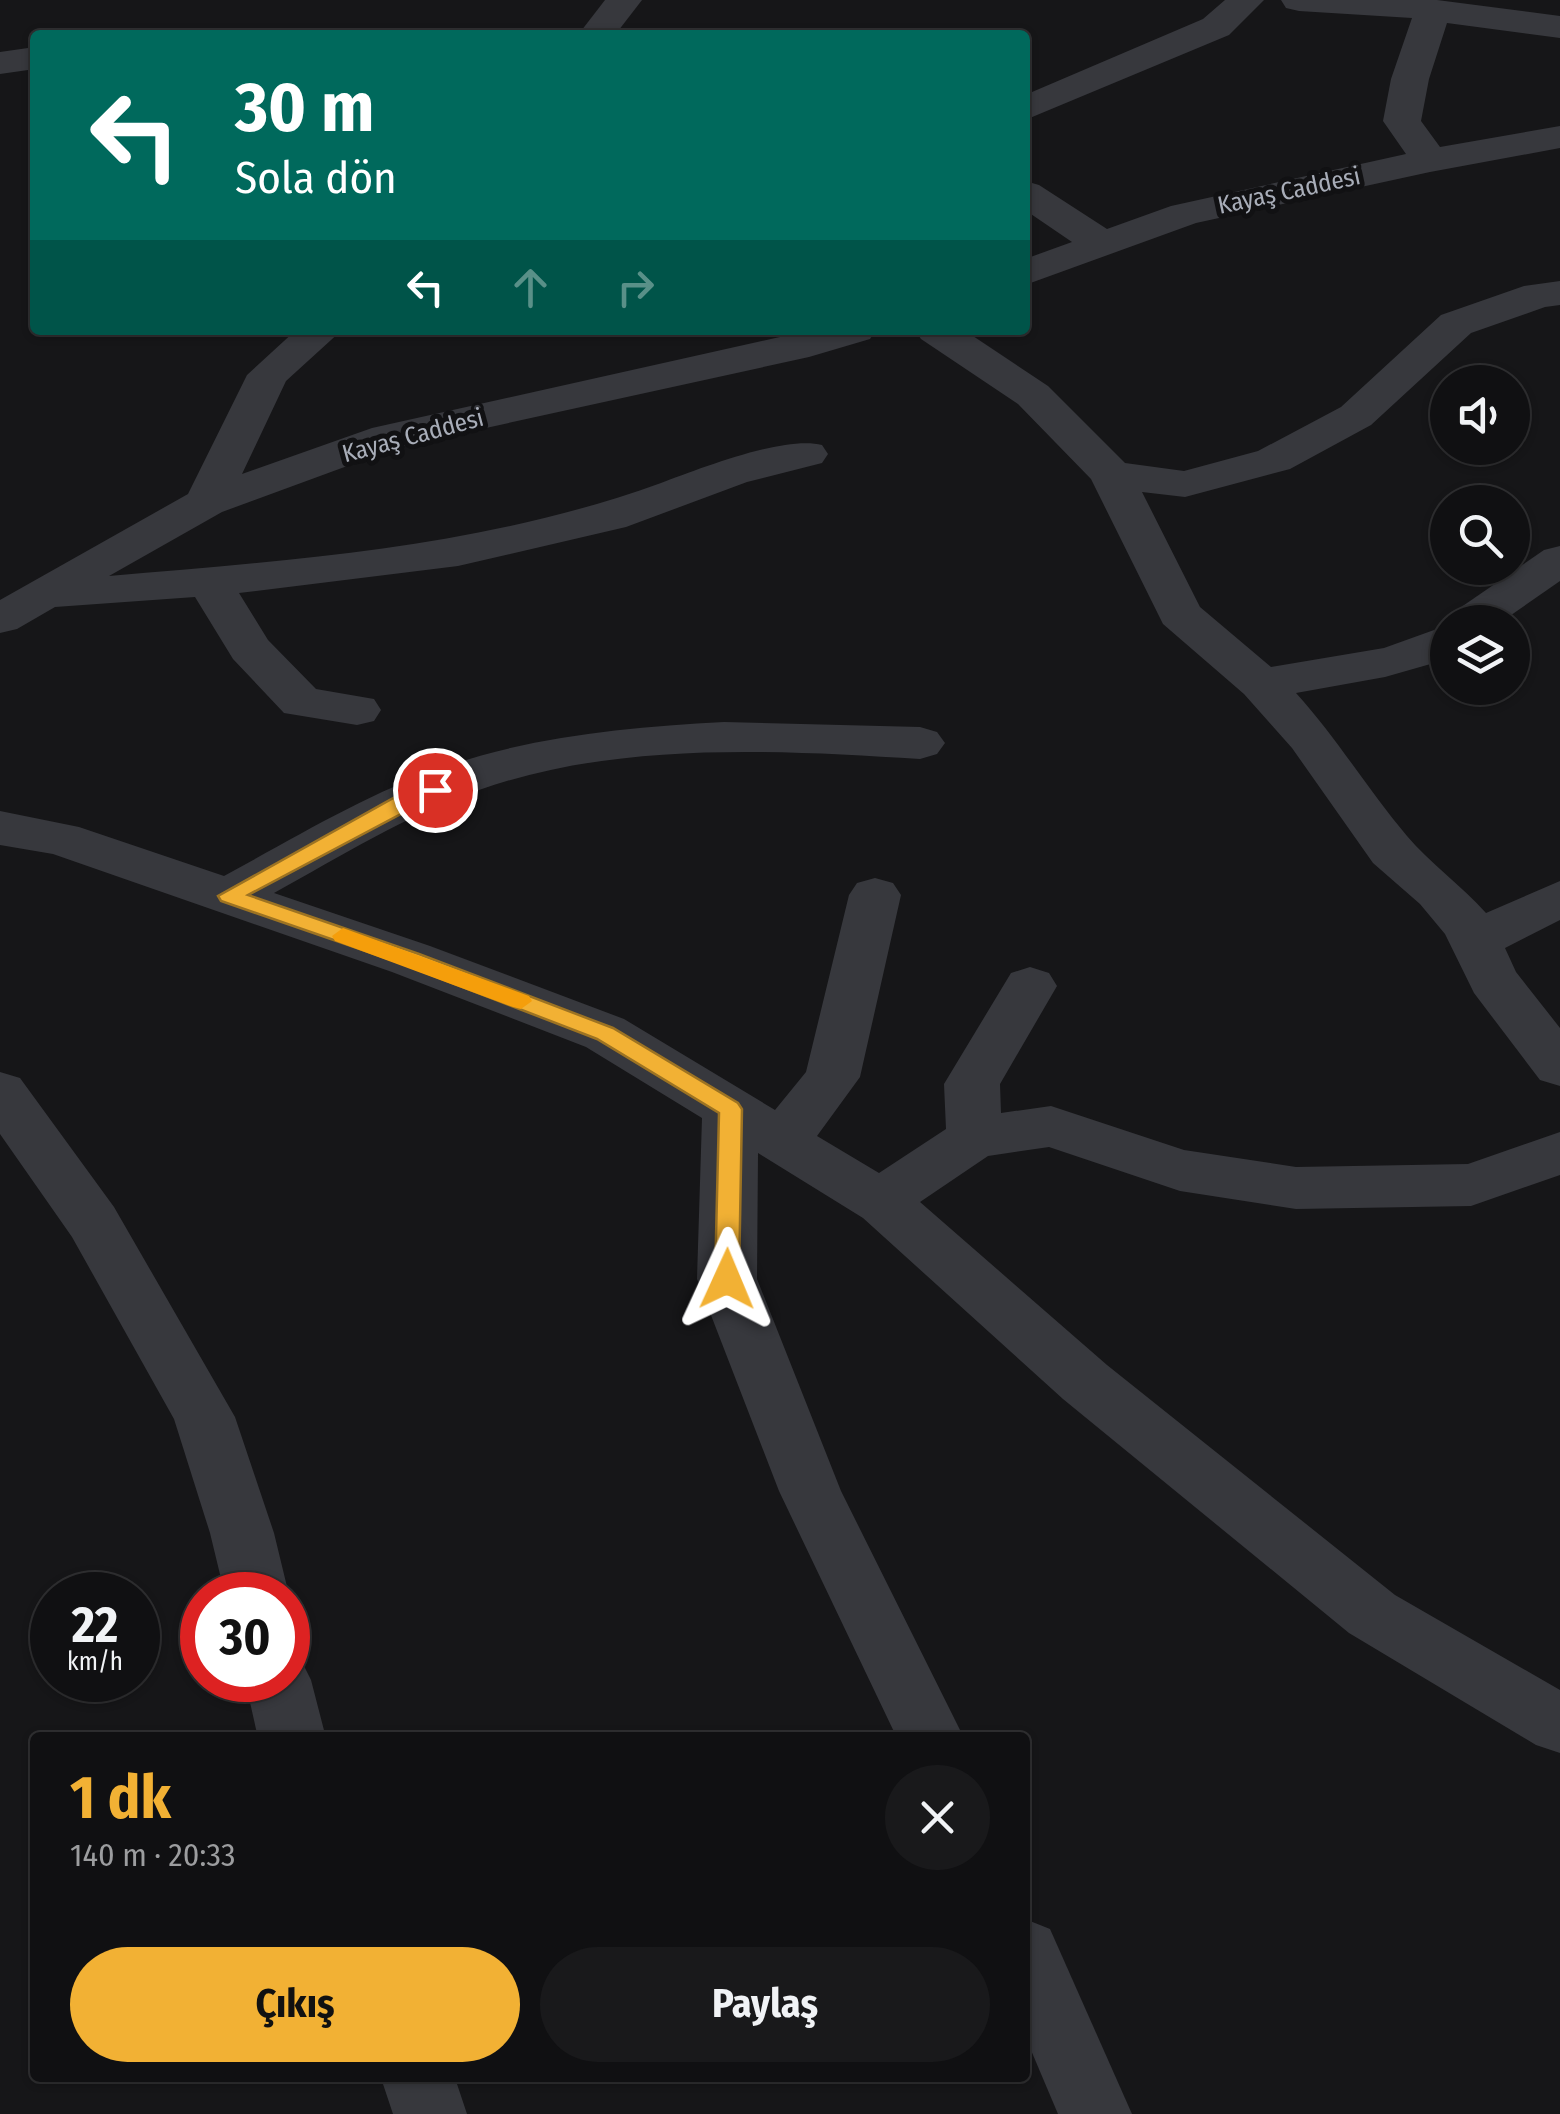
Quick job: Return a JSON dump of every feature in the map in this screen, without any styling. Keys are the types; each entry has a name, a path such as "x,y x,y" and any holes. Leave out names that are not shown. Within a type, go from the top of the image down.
{"street":[{"path":"600,30 624,0"},
{"path":"1030,107 1216,26 1246,0"},
{"path":"1298,0 1433,10 1560,27"},
{"path":"1430,160 1402,121 1410,79 1433,10"},
{"path":"0,63 30,59"},
{"name":"Kayaş Caddesi","path":"1030,271 1185,214 1430,160 1560,137"},
{"path":"1030,196 1104,244"},
{"path":"1111,474 1185,484 1274,460 1356,416 1456,324 1539,295 1560,293"},
{"path":"206,502 268,374 315,335"},
{"path":"943,335 1032,395 1111,474 1180,614 1262,683 1308,737 1391,851 1438,892 1468,926 1492,980 1560,1066"},
{"name":"Kayaş Caddesi","path":"0,619 206,502 388,437 796,337"},
{"path":"42,595 209,582 458,552 610,517 731,473 806,454"},
{"path":"1495,605 1560,560"},
{"path":"209,582 250,649 301,702 356,710"},
{"path":"1262,683 1430,649"},
{"path":"228,896 404,801 497,767 592,749 760,736 920,743"},
{"path":"0,828 61,839 411,959 605,1033 884,1203 1084,1382 1372,1614 1560,1724"},
{"path":"782,1141 832,1076 875,895"},
{"path":"1475,941 1560,898"},
{"path":"974,1138 972,1084 1030,986"},
{"path":"0,1092 94,1222 204,1417 251,1572"},
{"path":"730,1109 727,1279 810,1491 928,1732"},
{"path":"884,1203 908,1180 974,1138 1051,1126 1180,1170 1296,1188 1471,1184 1560,1153"},
{"path":"283,1702 291,1732"},
{"path":"1030,1964 1095,2114"},
{"path":"419,2082 430,2114"}],"slow traffic":[{"path":"343,936 521,1001"}],"route":[{"path":"435,790 404,801 228,896 411,959 605,1033 730,1109 727,1279"}]}
